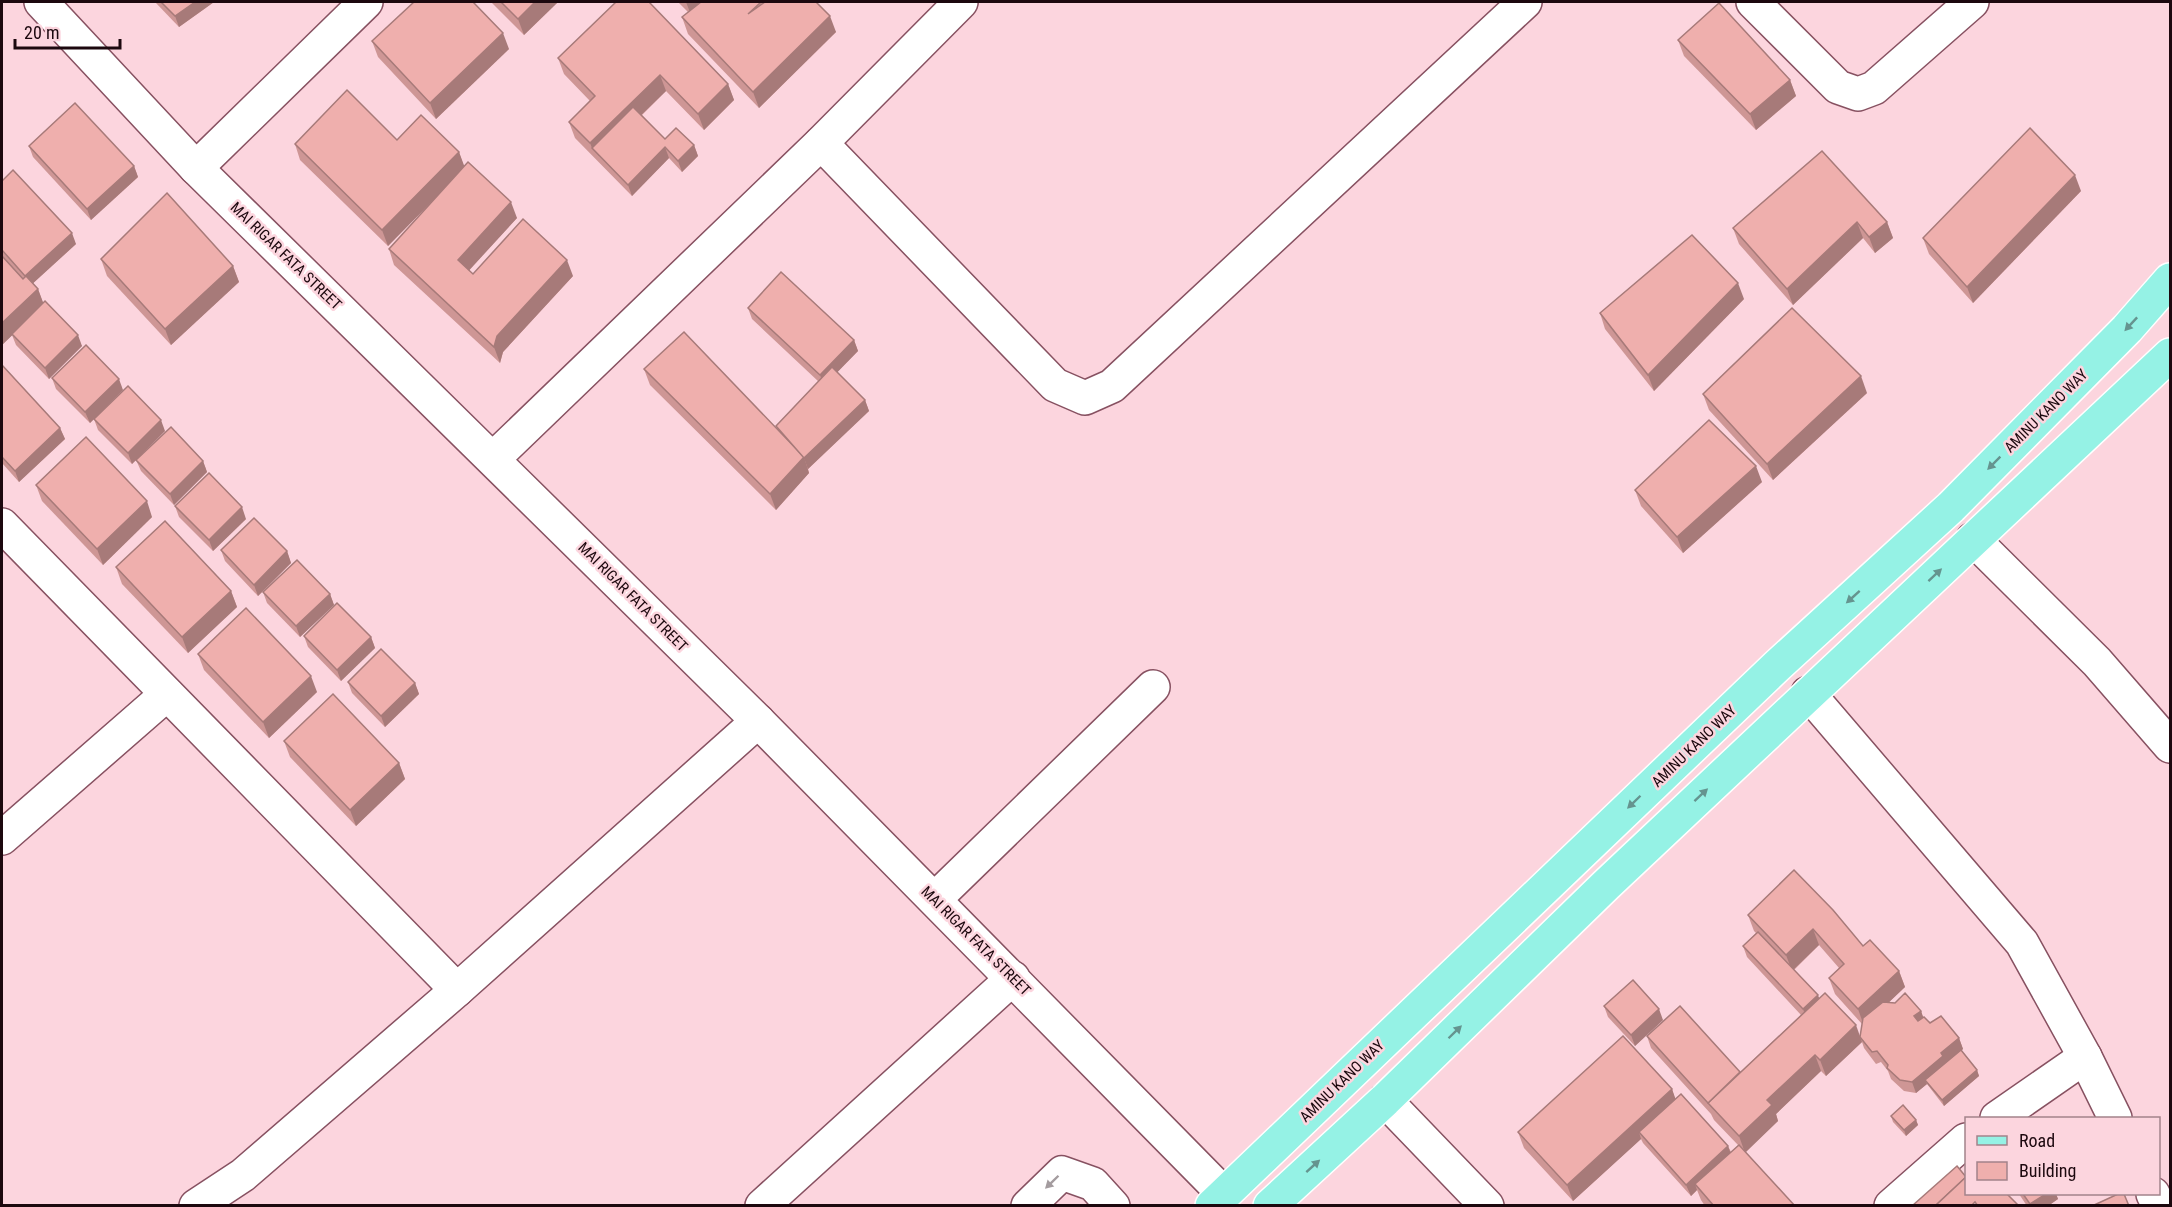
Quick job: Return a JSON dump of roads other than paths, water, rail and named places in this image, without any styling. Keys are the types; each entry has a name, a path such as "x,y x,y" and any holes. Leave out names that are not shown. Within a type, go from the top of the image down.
{"main road":[{"name":"AMINU KANO WAY","path":"1218,1200 1778,665 1951,507 2127,329 2170,280"},
{"path":"1270,1206 1385,1100 1808,693 2170,355"},
{"path":"1580,854 1606,885"}],"street":[{"name":"MAI RIGAR FATA STREET","path":"41,2 196,168 758,721 1013,978 1218,1200"},
{"path":"196,168 366,2"},
{"path":"493,459 821,143 961,2"},
{"path":"821,143 1055,385 1085,398 1112,386 1525,2"},
{"path":"1753,2 1838,87 1858,94 1874,88 1972,2"},
{"path":"2,525 457,990"},
{"path":"1973,539 2097,662 2170,746"},
{"path":"934,899 1153,687"},
{"path":"1808,693 2022,943 2085,1057 2114,1117"},
{"path":"2,838 167,694"},
{"path":"196,1206 243,1175 457,990 758,721"},
{"path":"762,1206 1013,978"},
{"path":"2000,1117 2085,1057"},
{"path":"1385,1100 1487,1206"},
{"path":"1891,1206 1965,1141"},
{"path":"1028,1206 1062,1173 1093,1184 1113,1206"}]}
